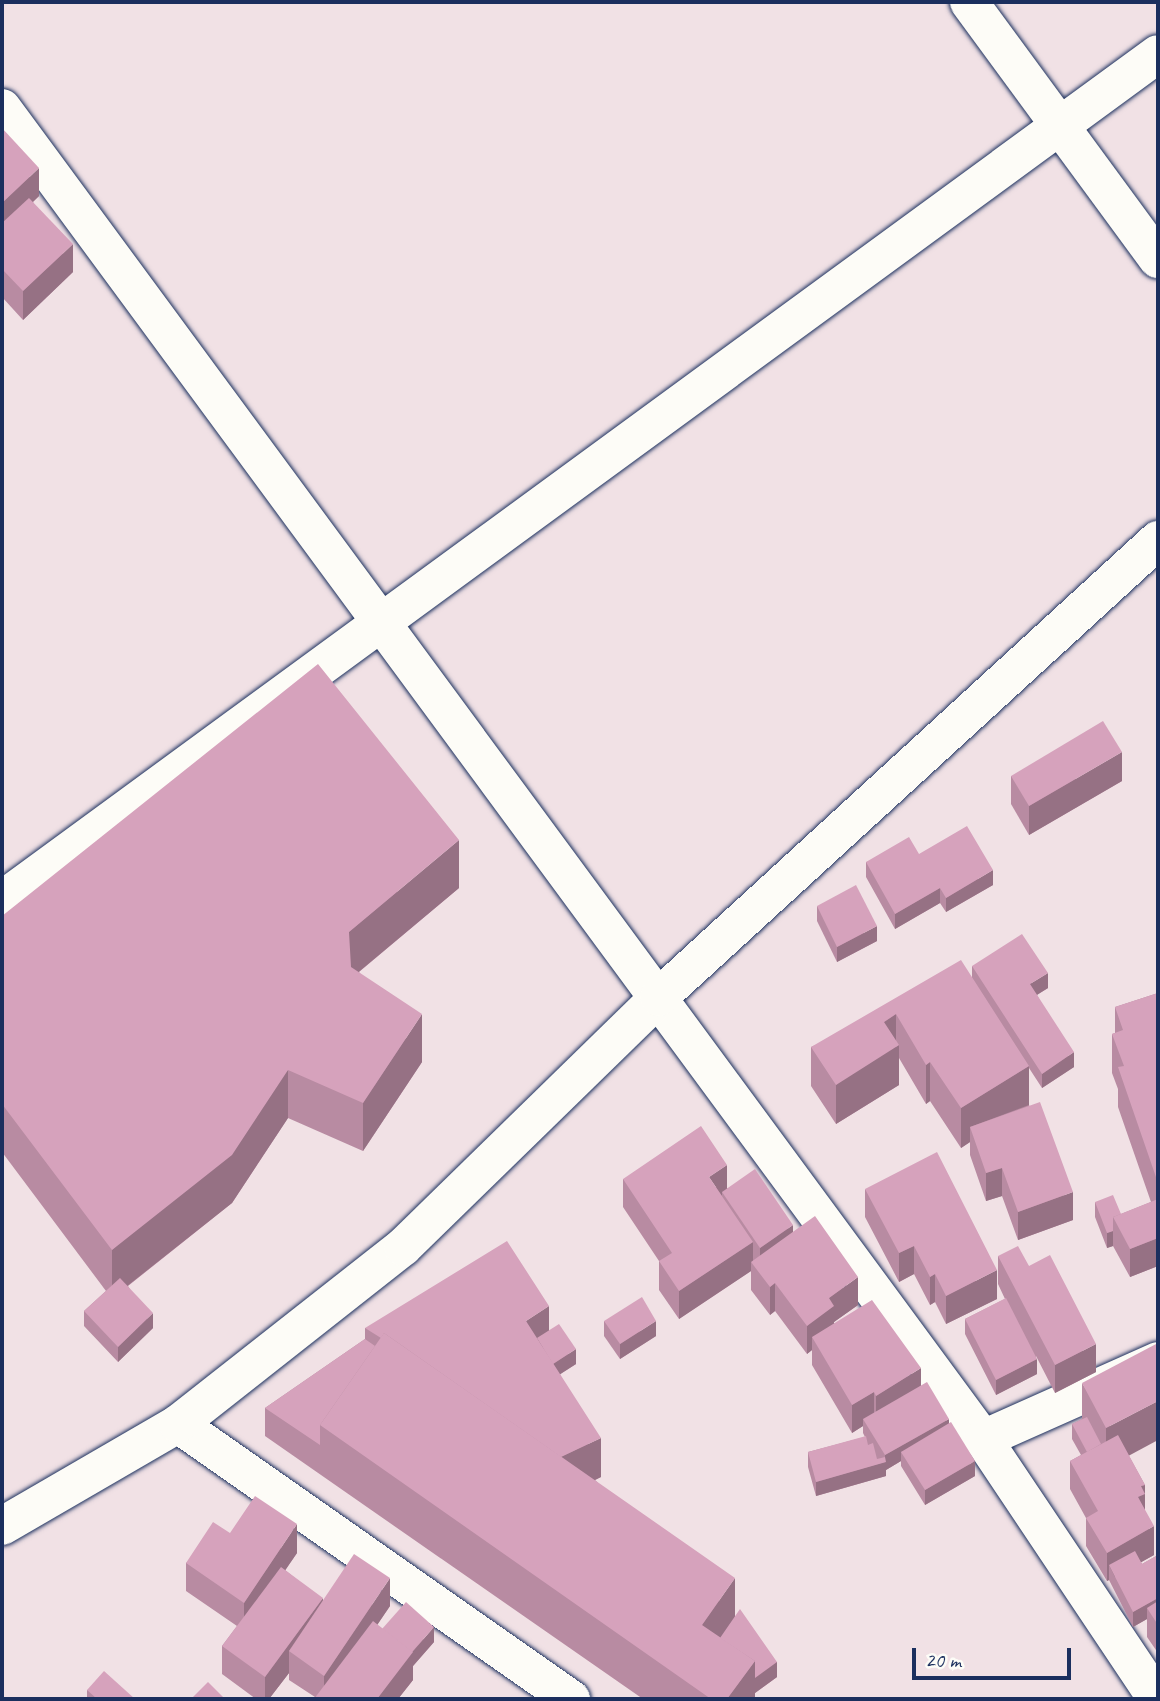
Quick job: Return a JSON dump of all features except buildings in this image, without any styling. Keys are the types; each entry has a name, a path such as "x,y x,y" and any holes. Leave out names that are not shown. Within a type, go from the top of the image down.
{"street":[{"path":"968,2 1158,259"},
{"path":"2,900 381,619 1158,54"},
{"path":"2,108 983,1438 1157,1699"},
{"path":"2,1526 178,1424 403,1247 659,997 1158,540"},
{"path":"983,1438 1158,1361"},
{"path":"178,1424 571,1699"}]}
